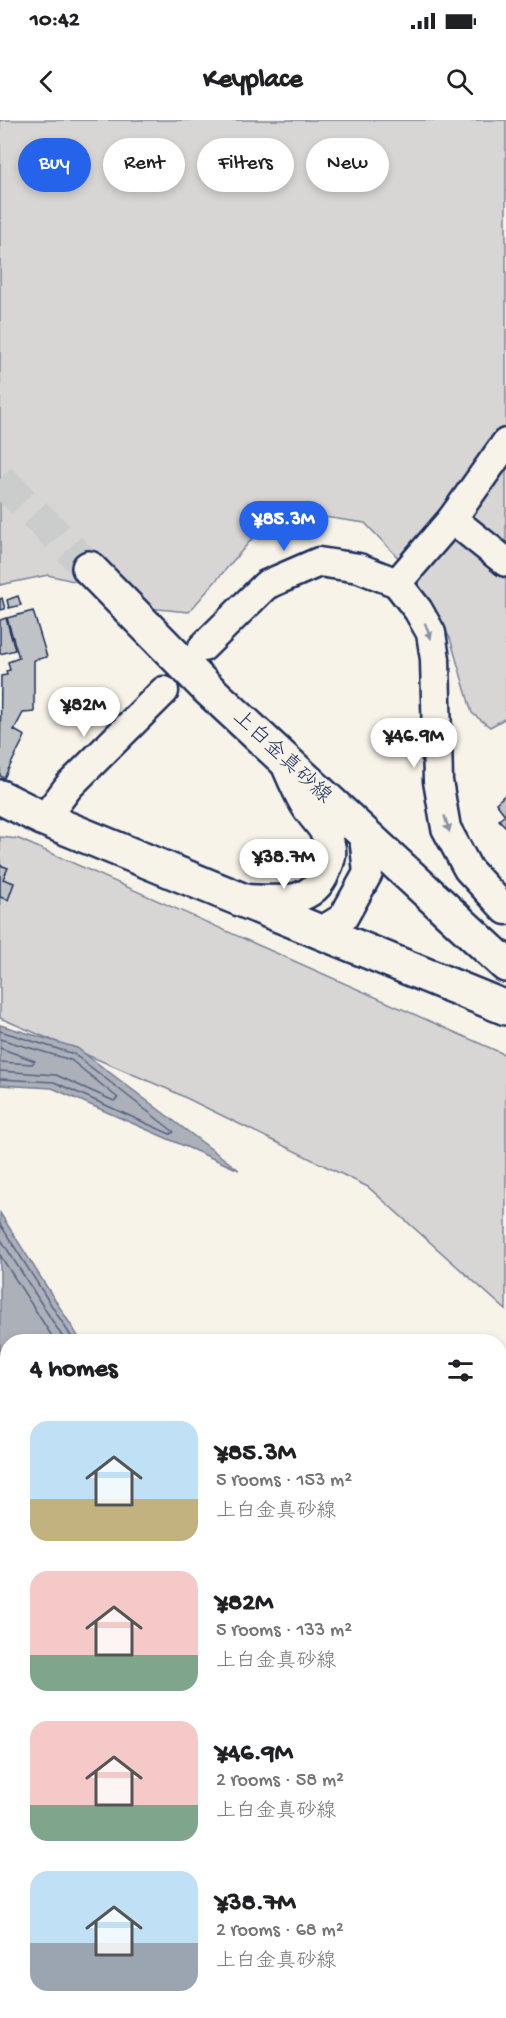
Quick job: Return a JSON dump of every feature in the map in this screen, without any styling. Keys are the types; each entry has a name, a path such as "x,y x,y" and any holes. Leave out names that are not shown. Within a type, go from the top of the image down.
{"main road":[{"name":"上白金真砂線","path":"89,568 206,687 364,836 506,965"},
{"path":"0,797 44,819 506,1008"}],"street":[{"path":"397,583 452,519 506,443"},
{"path":"452,519 506,562"},
{"path":"203,648 266,585 319,562 359,568 397,583 418,610 431,633 435,659 438,781 446,828 468,869 506,910"},
{"path":"44,819 69,786 164,691"},
{"path":"238,898 293,900 312,893 323,879 331,859 327,838 305,806 283,760"},
{"path":"320,932 343,918 368,873 364,836"}],"shaded area":[{"path":"0,120 506,120 506,718 490,727 472,713 450,638 406,566 365,523 317,516 258,532 189,612 147,608 108,589 48,575 0,585"},
{"path":"0,837 19,839 506,1055 506,1310 368,1187 172,1091 0,1018"}],"water":[{"path":"0,1025 77,1048 239,1170 52,1088 0,1085"},
{"path":"0,1213 77,1334 0,1334"}],"building":[{"path":"18,596 21,605 9,608 7,600"},
{"path":"2,598 5,609 0,610 0,599"},
{"path":"33,611 47,657 34,660 34,712 23,713 14,730 25,736 4,778 0,776 1,676 7,675 6,671 10,670 8,662 19,658 7,618"},
{"path":"6,618 15,650 0,654 0,620"},
{"path":"506,794 506,827 499,820 505,815 496,803"},
{"path":"0,865 8,868 3,879 14,883 8,900 0,897"}],"tunnel":[{"path":"0,479 89,568"}]}
